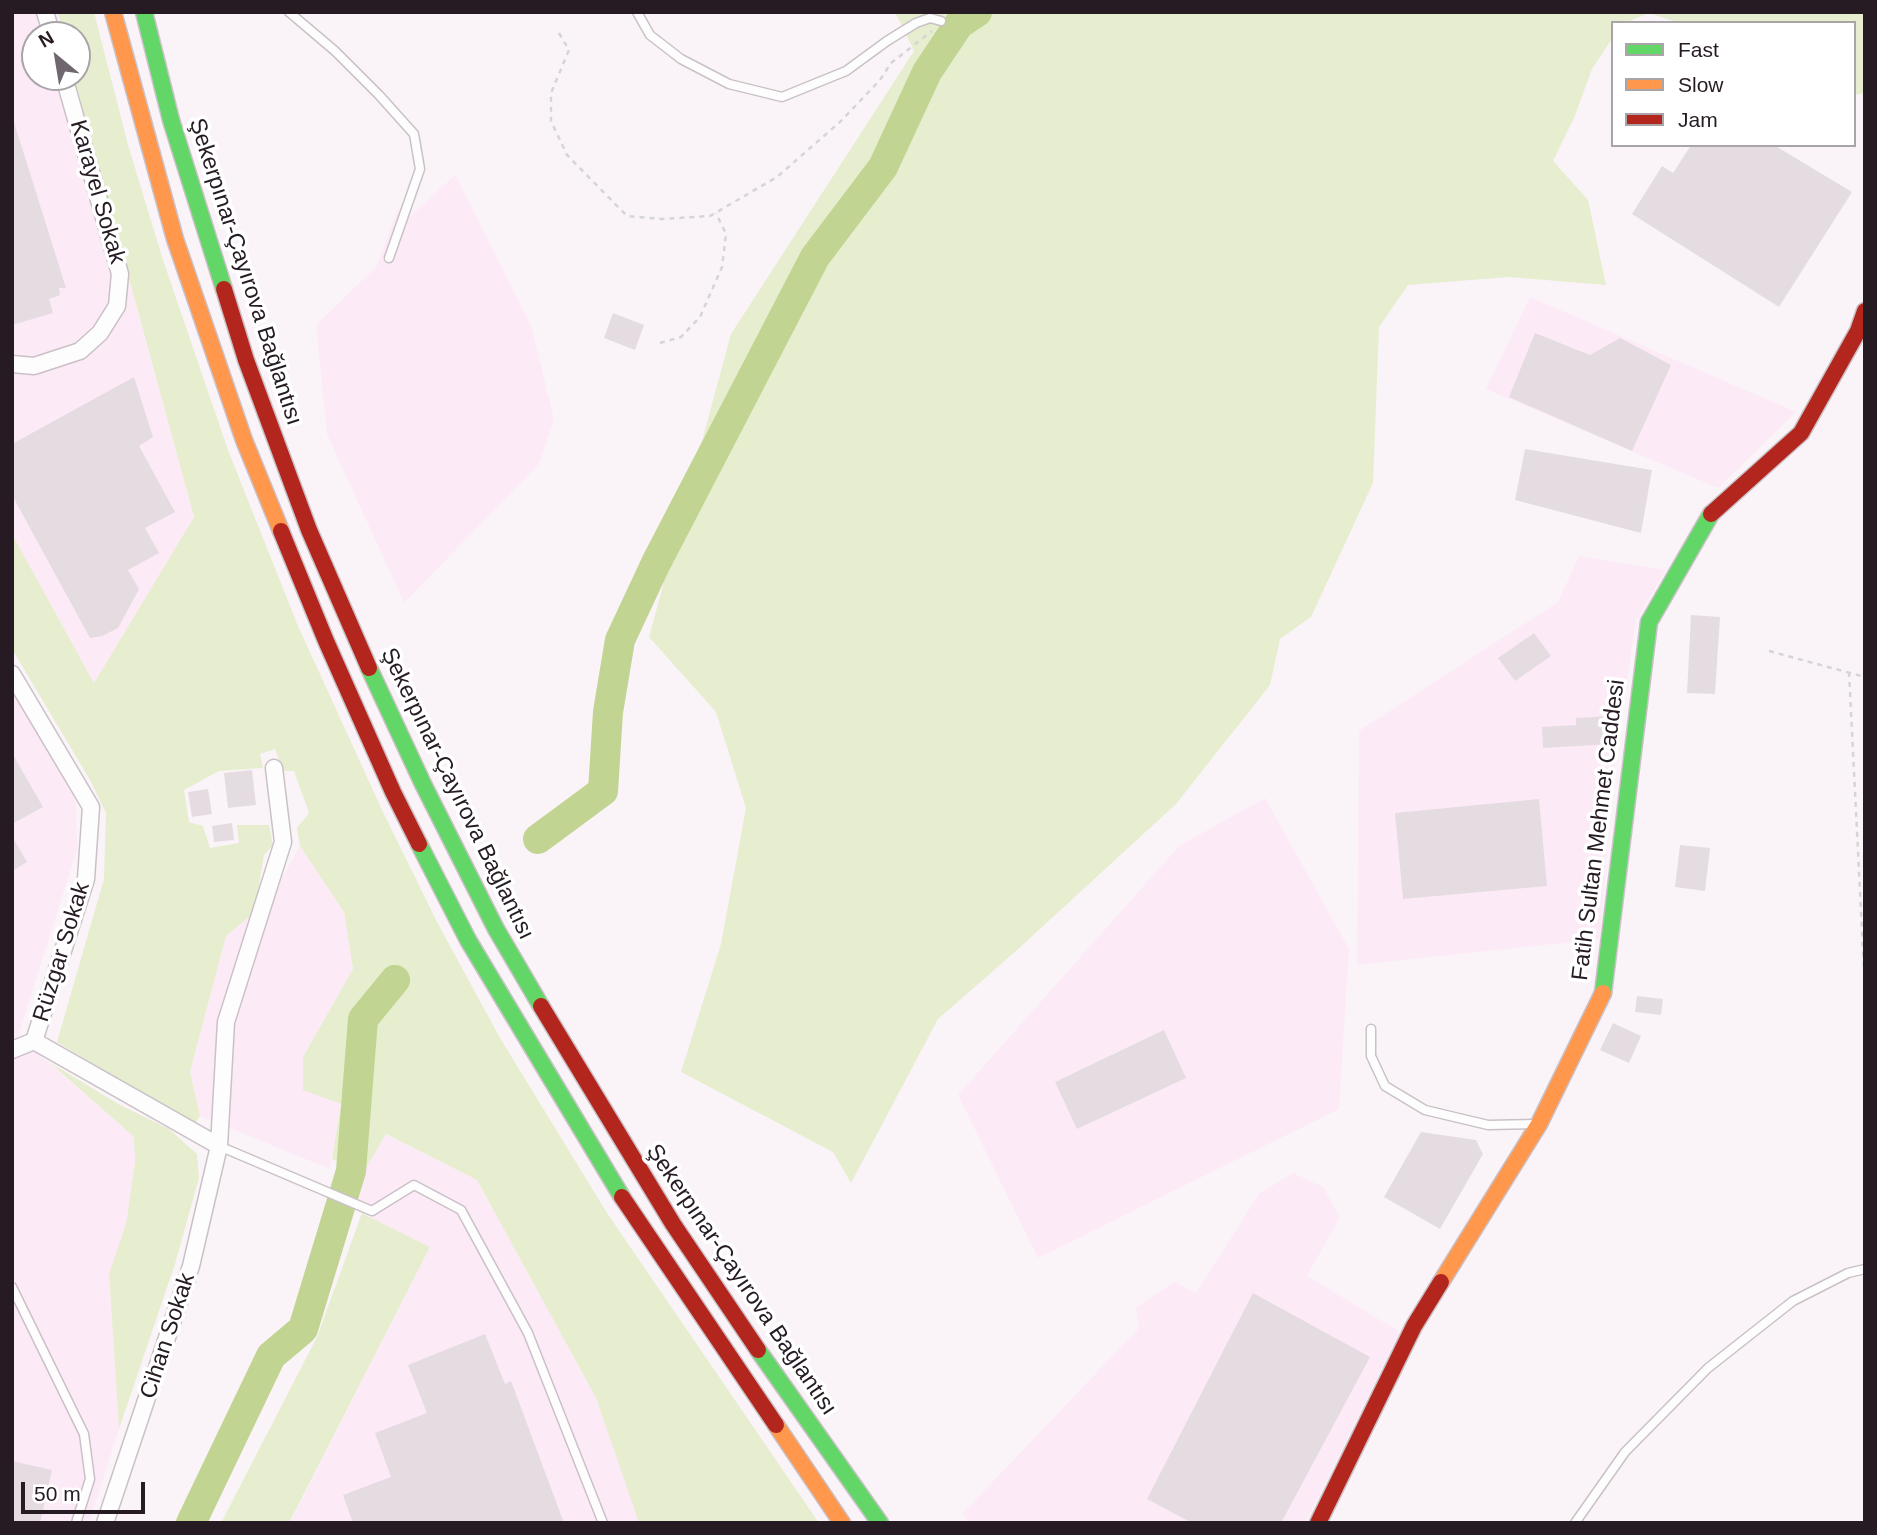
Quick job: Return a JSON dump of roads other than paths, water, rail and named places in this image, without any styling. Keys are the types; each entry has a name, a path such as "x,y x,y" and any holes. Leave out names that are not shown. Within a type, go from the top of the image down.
{"main road":[{"path":"113,12 144,133 176,239 239,428 283,541 393,792 468,940 614,1186 842,1523"},
{"name":"Şekerpınar-Çayırova Bağlantısı","path":"144,12 171,120 246,360 309,530 349,626 423,784 496,929 606,1116 704,1270 880,1523"},
{"name":"Fatih Sultan Mehmet Caddesi","path":"1318,1523 1414,1326 1539,1124 1604,990 1648,622 1713,511 1801,433 1858,331 1865,311"}],"street":[{"name":"Karayel Sokak","path":"12,364 34,366 80,351 100,334 117,306 120,274 68,91"},
{"name":"Rüzgar Sokak","path":"12,674 91,807 86,879 34,1041"},
{"name":"Cihan Sokak","path":"105,1523 191,1266 219,1146 226,1022 283,842 274,768"},
{"path":"12,1050 34,1041 219,1146"}],"lane":[{"path":"289,12 335,51 414,134 420,169 389,258"},
{"path":"637,12 650,35 681,59 729,84 782,97 846,71 916,23 930,18 941,21"},
{"path":"1371,1029 1371,1056 1385,1086 1425,1110 1488,1125 1539,1124"},
{"path":"219,1146 372,1211 414,1185 461,1210 528,1333 603,1523"},
{"path":"1575,1523 1625,1452 1708,1368 1793,1301 1848,1273 1865,1269"},
{"path":"12,1287 84,1434 90,1479 76,1523"}],"waterway":[{"path":"538,839 603,791 608,712 620,640 656,563 815,257 883,167 927,72 959,24 977,12"},
{"path":"191,1523 271,1356 303,1329 351,1171 363,1019 395,980"}]}
